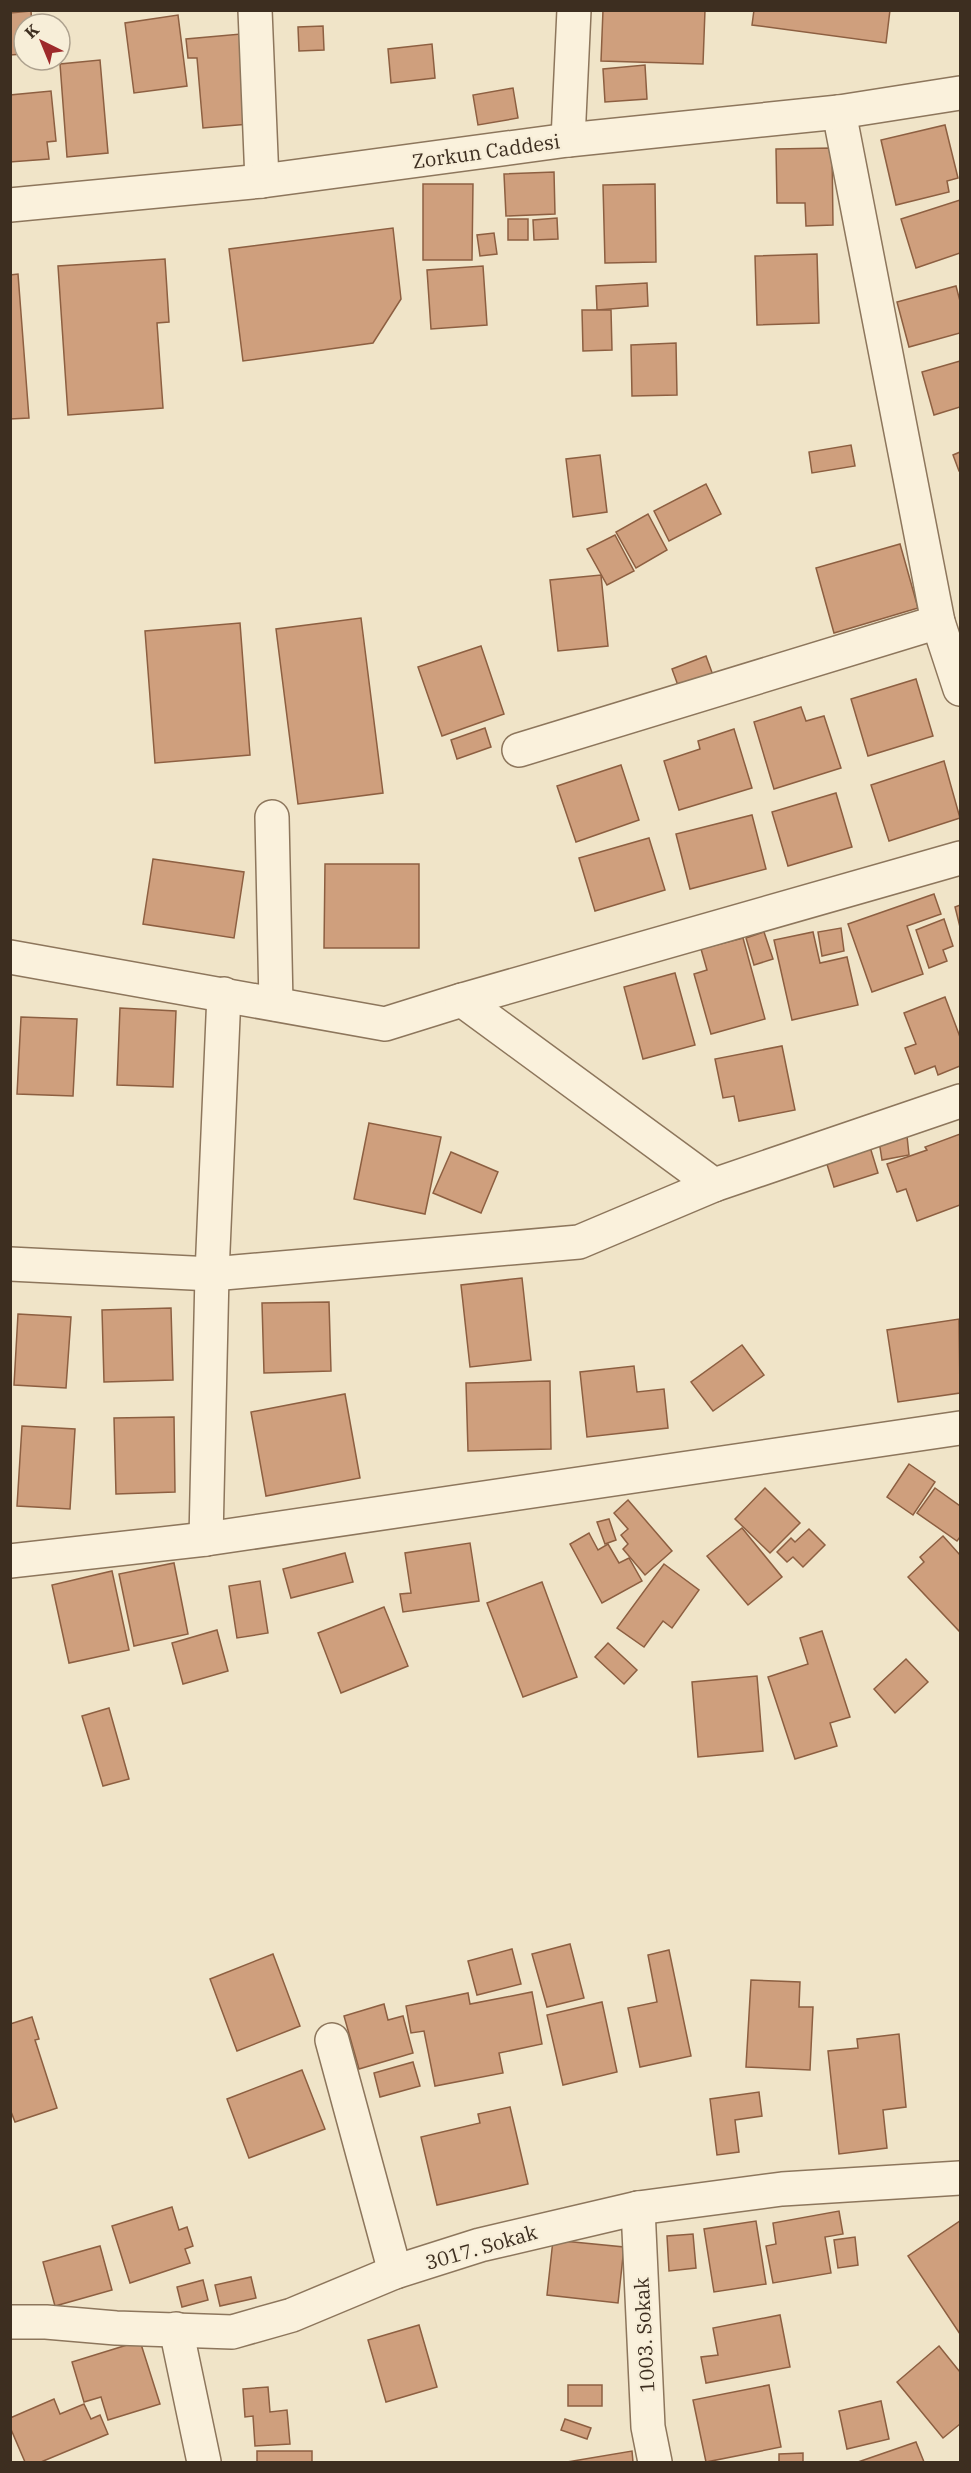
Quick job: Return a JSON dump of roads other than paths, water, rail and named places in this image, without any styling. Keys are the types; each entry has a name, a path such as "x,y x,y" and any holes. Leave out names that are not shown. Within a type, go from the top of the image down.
{"street":[{"path":"255,10 262,181"},
{"path":"568,140 574,10"},
{"name":"Zorkun Caddesi","path":"10,205 262,181 568,140 839,112 960,93"},
{"path":"839,112 938,622 960,690"},
{"path":"519,750 938,622"},
{"path":"272,818 276,1004"},
{"path":"10,957 385,1024 462,999 960,858"},
{"path":"206,1539 212,1274 224,994"},
{"path":"462,999 714,1185"},
{"path":"10,1264 212,1274 579,1242 714,1185 960,1101"},
{"path":"10,1561 206,1539 960,1428"},
{"path":"332,2040 395,2272"},
{"name":"3017. Sokak","path":"10,2322 176,2329 206,2333 232,2332 292,2315 395,2272 480,2245 638,2208 782,2189 960,2178"},
{"name":"1003. Sokak","path":"638,2208 648,2427 655,2463"},
{"path":"176,2329 204,2463"}]}
